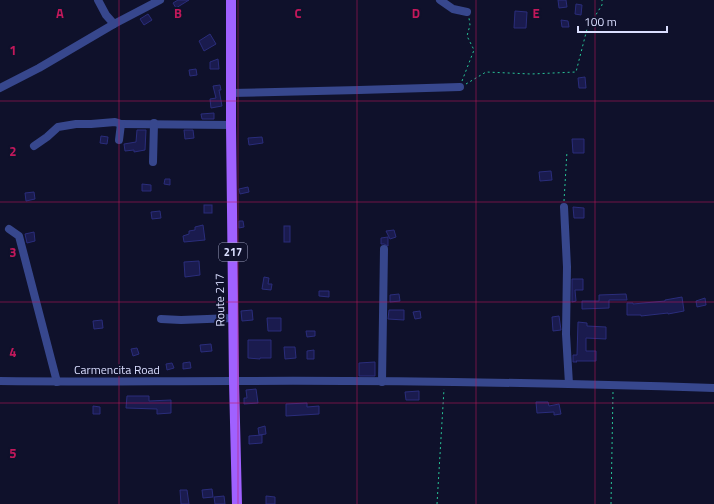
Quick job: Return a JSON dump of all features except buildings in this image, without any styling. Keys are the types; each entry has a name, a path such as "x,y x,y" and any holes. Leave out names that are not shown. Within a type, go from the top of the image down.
{"main road":[{"name":"Route 217","path":"231,0 231,125 236,504"}],"street":[{"path":"98,0 106,15 114,24"},
{"path":"0,88 39,68 114,24 160,0"},
{"path":"440,0 453,9 467,12"},
{"path":"231,93 460,87"},
{"path":"34,146 58,127 76,124 115,122 121,124 154,123 231,125"},
{"path":"153,162 154,123"},
{"path":"119,140 121,124"},
{"path":"564,207 566,334 569,384"},
{"path":"9,229 19,236 58,382"},
{"path":"382,382 384,249"},
{"path":"162,319 181,320 233,318"},
{"name":"Carmencita Road","path":"0,381 444,382 714,388"}],"path":[{"path":"460,87 486,72 531,74 576,72 587,29 602,5 602,0"},
{"path":"460,87 474,50 467,36 470,25 467,12"},
{"path":"564,207 567,151"},
{"path":"437,504 444,382"},
{"path":"611,504 613,385"}]}
